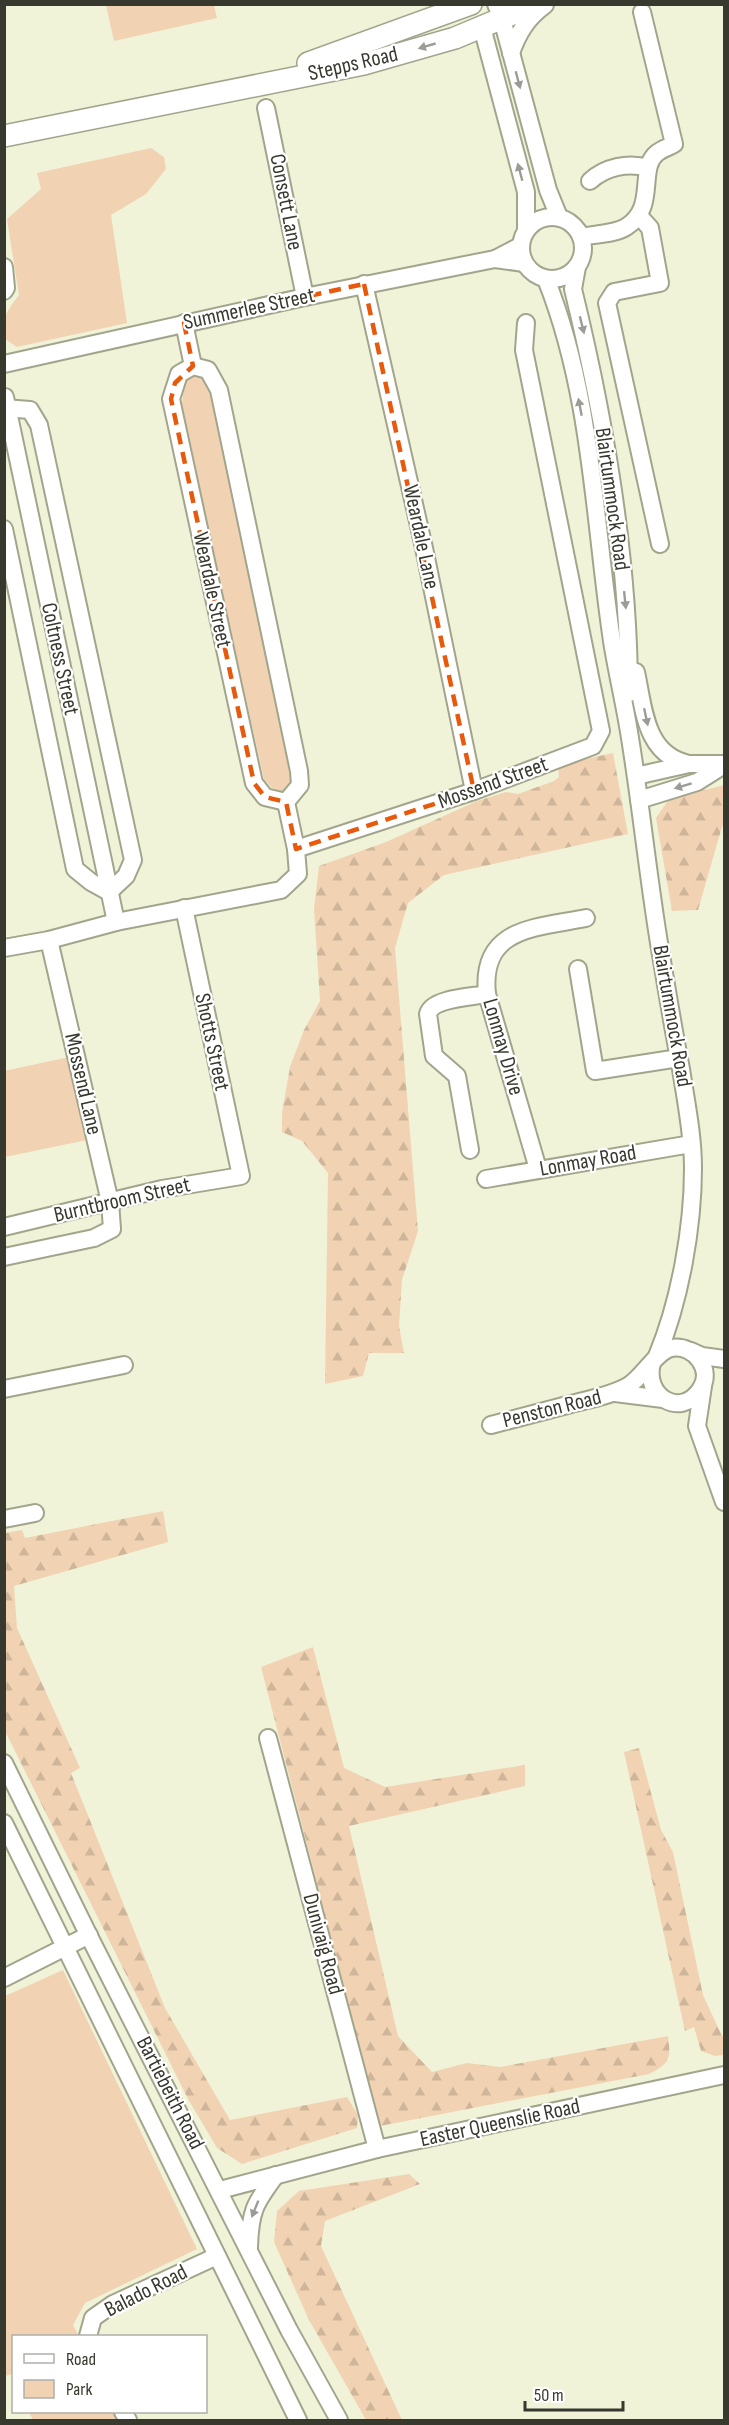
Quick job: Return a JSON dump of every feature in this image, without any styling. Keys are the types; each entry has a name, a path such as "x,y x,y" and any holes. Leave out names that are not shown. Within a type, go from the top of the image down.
{"main road":[{"name":"Stepps Road","path":"222,92 368,44 471,4 482,27"},
{"name":"Stepps Road","path":"4,136 364,64 482,27 499,12 536,4"}],"street":[{"path":"511,53 517,34 527,21 546,4"},
{"path":"499,12 548,190 559,218"},
{"path":"581,237 624,228 640,217 647,189 648,168 656,154 674,144 642,12"},
{"path":"482,27 526,192 526,229 522,255 533,274 546,279 557,279 568,275 577,267 583,253 581,237 572,225 559,218 547,217 535,221 526,229"},
{"name":"Consett Lane","path":"266,108 305,297"},
{"path":"590,181 598,173 616,167 639,165 648,168"},
{"path":"640,217 650,228 660,283 614,292 608,303 660,544"},
{"name":"Summerlee Street","path":"4,364 364,284 522,255"},
{"path":"4,267 6,275 4,291"},
{"name":"Blairtummock Road","path":"577,267 573,288 605,438 629,639 630,734"},
{"name":"Blairtummock Road","path":"546,279 557,306 570,355 587,441 612,641 630,734 657,933 679,1058 691,1144 691,1192 676,1299 655,1359"},
{"name":"Weardale Lane","path":"364,284 424,548 474,791"},
{"path":"184,323 193,366"},
{"name":"Mossend Street","path":"296,849 474,791 593,746 601,731 524,350 526,323"},
{"name":"Weardale Street","path":"193,366 208,370 219,390 299,771 300,785 286,802 265,797 254,783 173,410 171,399 175,382 179,374 193,366"},
{"path":"4,530 75,869 90,882 109,892 126,876 133,860 39,425 30,410 5,404"},
{"name":"Coltness Street","path":"5,404 116,922"},
{"path":"629,639 649,732 664,754 679,762 689,764 724,765"},
{"path":"636,776 689,764"},
{"path":"639,800 697,782 724,765"},
{"path":"4,948 49,940 116,922 281,890 298,874 296,849 286,802"},
{"name":"Shotts Street","path":"184,908 241,1176"},
{"name":"Lonmay Drive","path":"538,1169 488,994 486,972 489,960 503,940 518,932 586,918"},
{"name":"Mossend Lane","path":"49,940 110,1202 112,1229"},
{"path":"578,969 595,1071 679,1058"},
{"path":"470,1150 457,1076 434,1056 428,1014 436,1003 488,994"},
{"name":"Lonmay Road","path":"486,1179 691,1144"},
{"name":"Burntbroom Street","path":"4,1227 162,1189 241,1176"},
{"name":"Burntbroom Street","path":"4,1257 94,1238 112,1229"},
{"name":"Blairtummock Road","path":"676,1299 678,1331 681,1341 688,1350"},
{"path":"614,1393 637,1380 655,1359 673,1348 724,1359"},
{"path":"688,1350 702,1364 704,1382 697,1426 724,1502"},
{"path":"655,1359 650,1381 653,1389 697,1426"},
{"path":"4,1389 124,1365"},
{"path":"614,1393 685,1402 693,1397 704,1382 724,1367"},
{"name":"Penston Road","path":"490,1425 614,1393"},
{"path":"4,1519 35,1513"},
{"name":"Dunivaig Road","path":"268,1738 377,2149"},
{"name":"Bartiebeith Road","path":"4,1763 290,2331 339,2421"},
{"path":"4,1820 26,1807"},
{"name":"Bartiebeith Road","path":"4,1820 298,2421"},
{"path":"4,1978 89,1935"},
{"name":"Easter Queenslie Road","path":"220,2190 377,2149 724,2075"},
{"path":"249,2249 252,2212 276,2175"},
{"name":"Balado Road","path":"89,2335 93,2318 113,2304 217,2256"}],"highlighted area":[{"path":"364,284 474,791 296,849 286,802 265,797 254,783 171,399 175,383 193,366 184,323"}],"green space":[{"path":"106,5 214,5 217,18 114,41"},
{"path":"151,148 164,157 166,169 146,194 111,215 127,323 17,347 5,339 6,315 19,295 7,219 41,189 37,173"},
{"path":"199,372 205,378 210,391 294,776 292,785 283,791 272,788 264,779 181,411 184,387 190,375"},
{"path":"613,753 628,834 444,875 408,903 395,948 418,1231 402,1280 399,1326 404,1353 369,1353 363,1376 325,1384 328,1173 302,1141 282,1132 282,1113 290,1067 304,1030 320,1001 314,909 319,866 386,842 477,801 506,792 518,794 554,781 559,777 558,765"},
{"path":"724,785 724,820 698,910 672,911 656,818 669,799"},
{"path":"69,1057 87,1140 5,1157 4,1071"},
{"path":"163,1511 168,1542 14,1586 17,1628 80,1768 71,1773 165,2008 230,2120 347,2097 358,2115 357,2128 242,2164 217,2148 188,2099 5,1731 5,1533 22,1530 25,1538"},
{"path":"313,1647 344,1768 385,1787 525,1765 525,1786 349,1826 398,2036 432,2072 467,2063 500,2067 668,2036 669,2055 661,2067 649,2074 380,2126 261,1667"},
{"path":"639,1748 661,1830 673,1852 703,1995 724,2036 724,2055 715,2056 701,2051 694,2027 685,2031 624,1752"},
{"path":"63,1970 197,2249 85,2303 73,2325 78,2335 12,2335 12,2374 5,2376 5,1996"},
{"path":"409,2174 420,2184 325,2221 321,2246 402,2420 366,2420 309,2320 274,2242 277,2211 299,2191"},
{"path":"30,2413 116,2413 119,2420 33,2420"}]}
